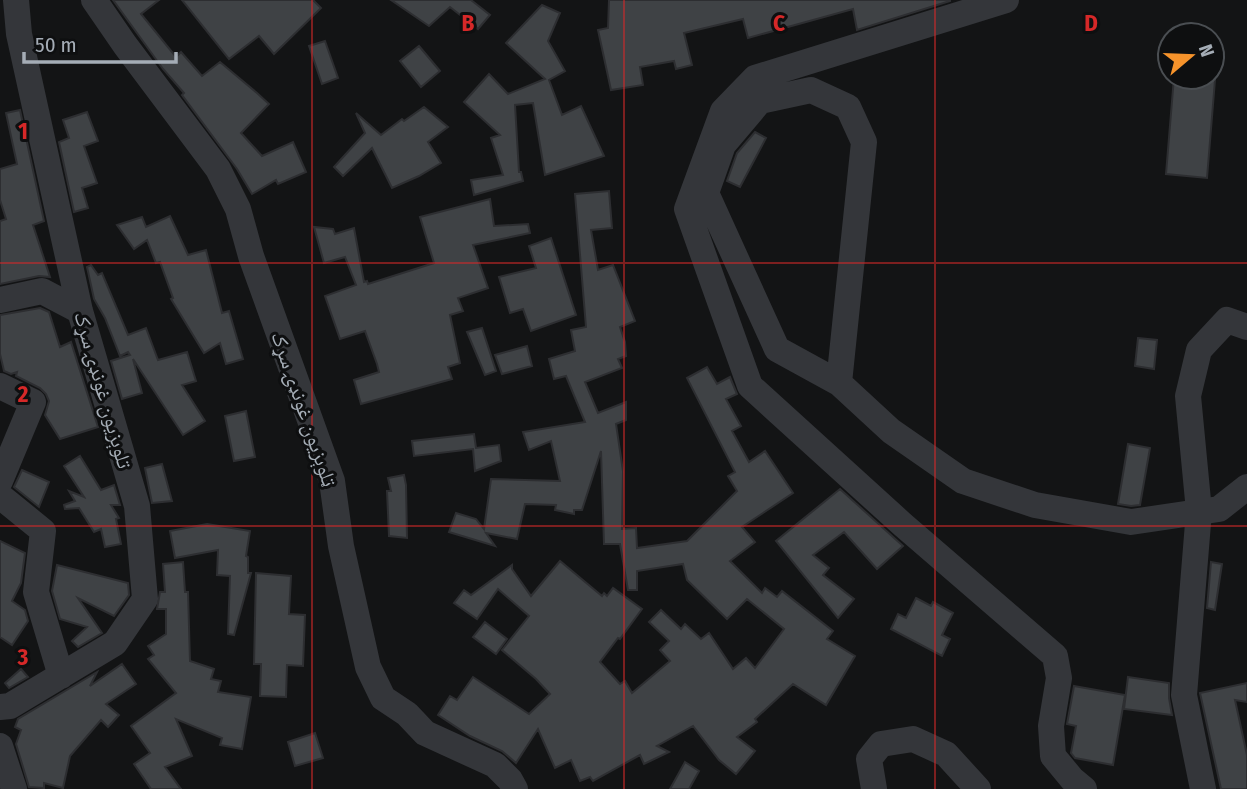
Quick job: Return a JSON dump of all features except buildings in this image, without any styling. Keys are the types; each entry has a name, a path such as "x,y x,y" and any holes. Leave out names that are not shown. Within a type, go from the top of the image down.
{"street":[{"name":"تلوېزيون غونډۍ سړک","path":"0,706 10,706 115,643 145,600 136,506 80,311 10,36 16,0"},
{"name":"ټلوېزيون غونډۍ سړک","path":"94,0 218,169 238,209 254,267 332,481 341,546 368,667 383,698 407,714 425,733 495,765 515,789"},
{"path":"1006,0 755,78 723,111 687,209 750,386 902,524 1055,656 1059,678 1051,726 1053,756 1084,789"},
{"path":"839,383 864,142 848,107 811,90 760,101 723,145 706,193 777,349 839,383 891,431 964,481 1035,505 1131,522 1219,509 1247,487"},
{"path":"0,300 42,291 80,311"},
{"path":"1203,789 1184,695 1199,511 1188,396 1199,350 1227,320 1247,327"},
{"path":"0,386 33,402 0,481"},
{"path":"0,496 43,531 36,592 61,676"},
{"path":"874,789 869,759 881,744 913,738 946,754 978,789"},
{"path":"0,746 14,789"}]}
